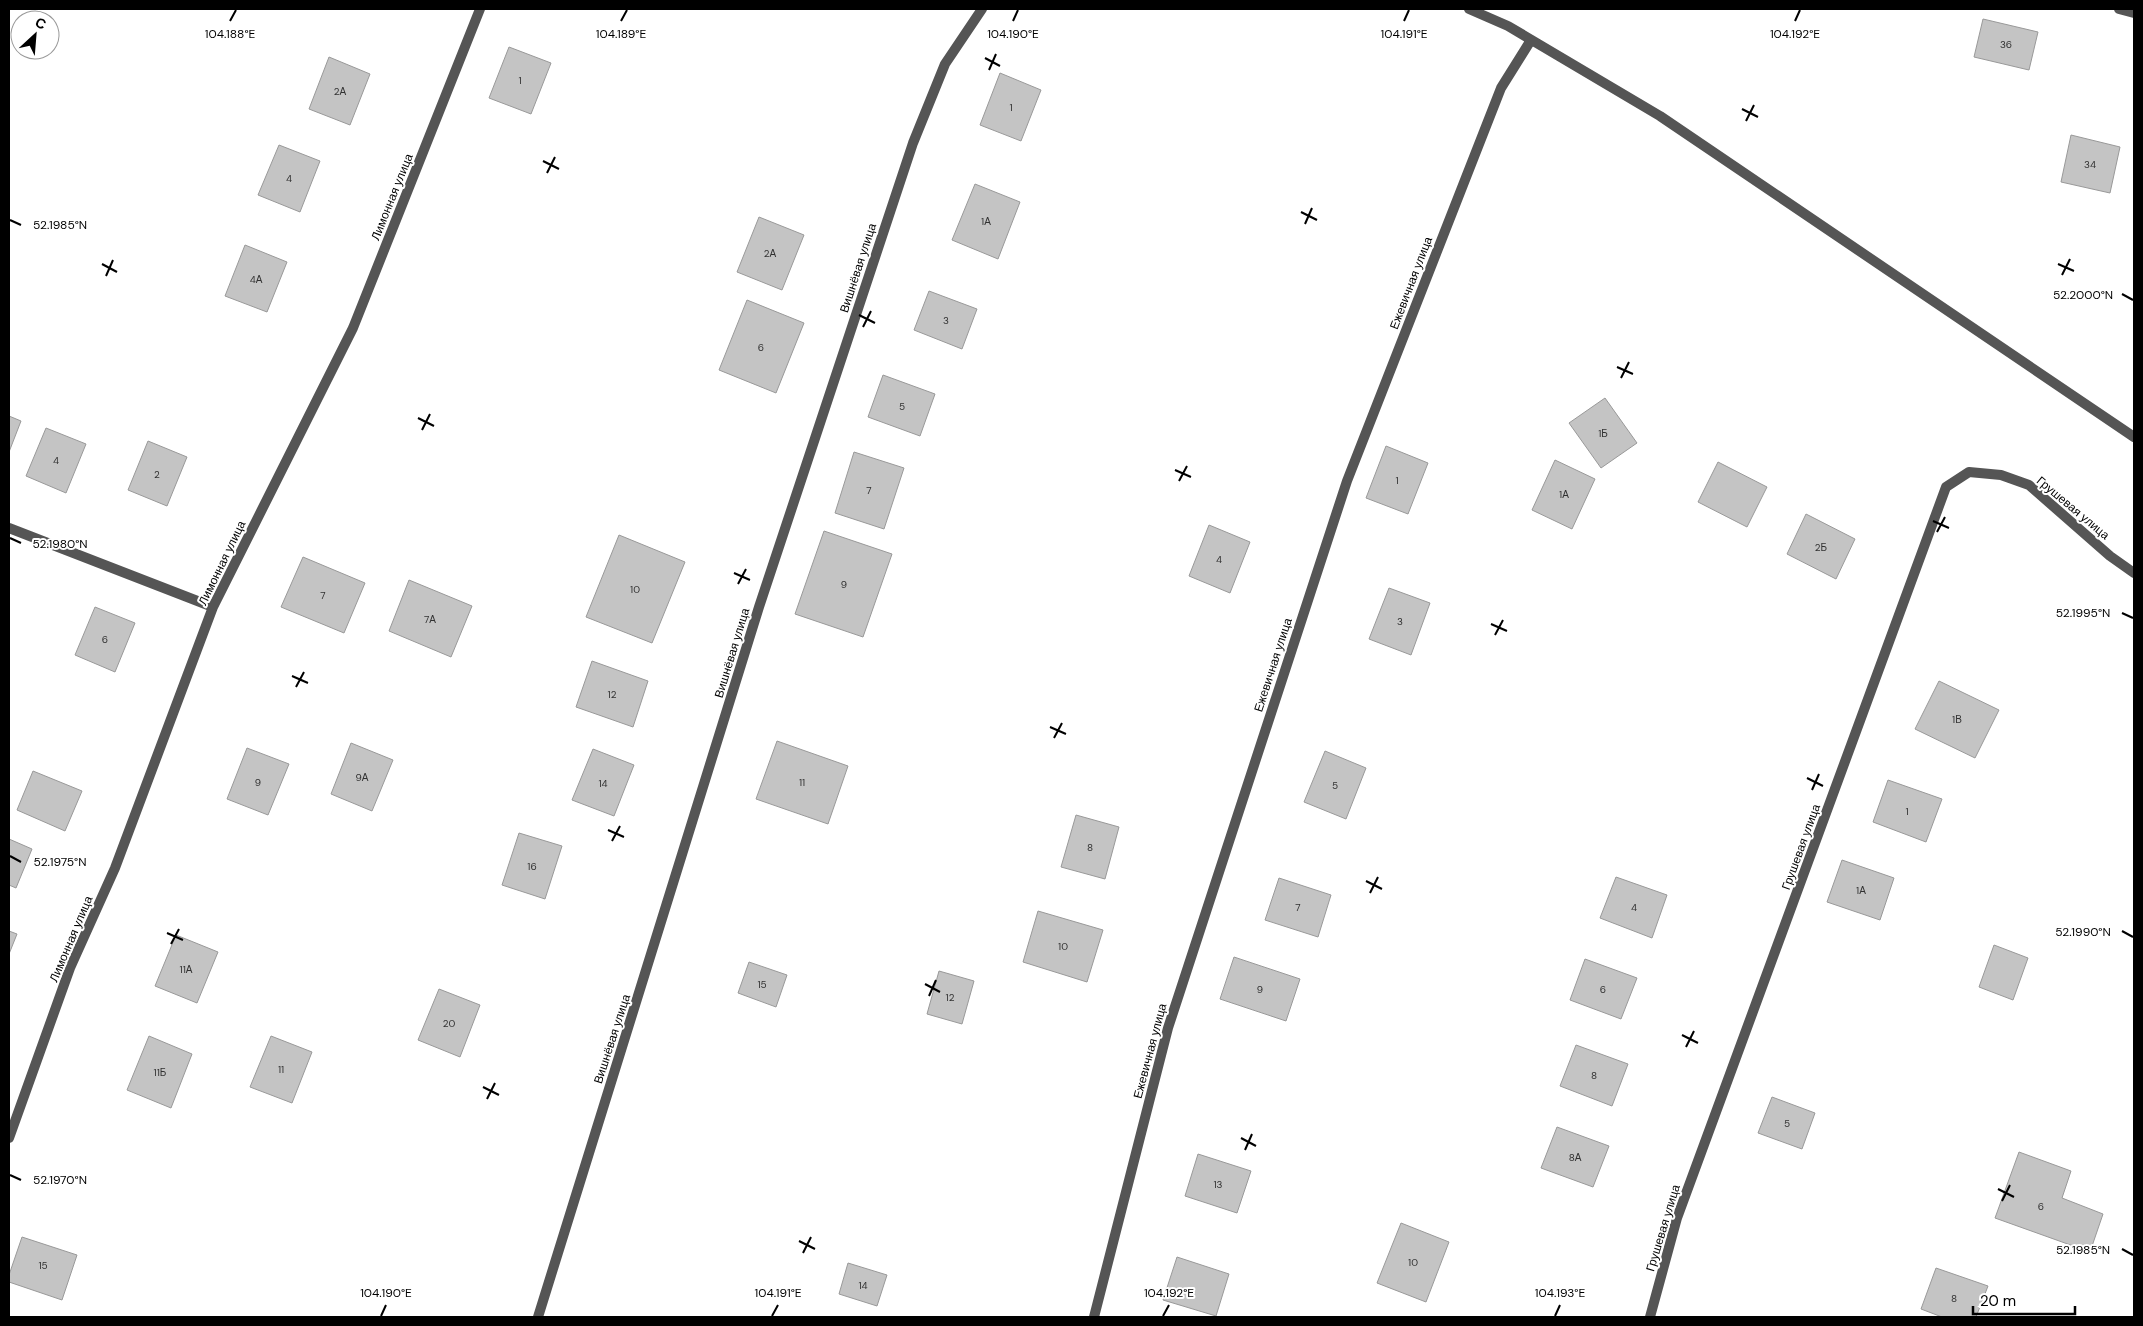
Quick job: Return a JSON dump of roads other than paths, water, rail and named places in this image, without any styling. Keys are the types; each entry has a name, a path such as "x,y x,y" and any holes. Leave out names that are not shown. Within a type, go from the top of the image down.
{"street":[{"name":"Лимонная улица","path":"9,1138 70,968 115,868 213,607 353,328 480,9"},
{"name":"Вишнёвая улица","path":"538,1317 759,607 913,143 945,64 982,9"},
{"path":"1469,9 1508,26 1660,116 2134,437"},
{"path":"2119,9 2134,13"},
{"name":"Ежевичная улица","path":"1094,1317 1168,1028 1346,481 1501,88 1531,40"},
{"name":"Грушевая улица","path":"1650,1317 1677,1218 1946,487 1969,472 2001,475 2029,485 2110,556 2134,573"},
{"path":"9,528 213,607"}]}
